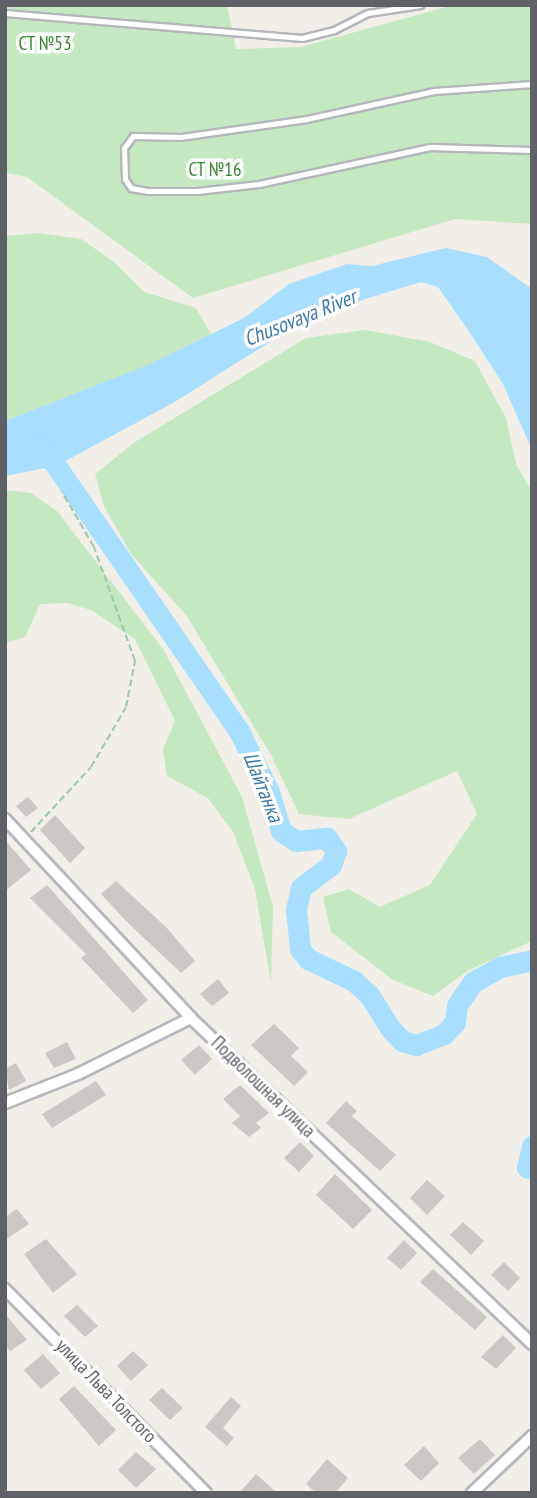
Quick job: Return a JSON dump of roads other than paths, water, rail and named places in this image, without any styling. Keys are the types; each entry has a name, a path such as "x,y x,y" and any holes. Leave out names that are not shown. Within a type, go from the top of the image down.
{"street":[{"name":"Подволошная улица","path":"5,819 191,1018 532,1345"},
{"path":"5,1103 78,1074 191,1018"},
{"name":"улица Льва Толстого","path":"5,1289 206,1493"},
{"path":"472,1493 532,1436"}],"lane":[{"path":"5,13 302,38 334,30 368,13 420,5"},
{"path":"532,84 434,91 307,119 181,137 134,136 124,148 125,179 131,188 148,191 197,191 259,184 430,147 532,150"}],"water":[{"name":"Chusovaya River","path":"446,248 487,257 532,289 532,450 503,384 470,333 438,287 421,282 365,299 289,330 173,403 56,466 5,476 5,421 150,364 244,318 289,284 347,264 372,266"}],"waterway":[{"name":"Шайтанка","path":"41,444 240,733 269,792 281,831 296,841 327,838 336,851 331,865 301,888 296,910 300,949 308,959 354,981 370,996 390,1028 402,1041 416,1045 444,1034 455,1022 457,1005 473,982 500,967 532,960"},
{"name":"Шайтанка","path":"532,1146 527,1167 532,1169"}],"park label":[{"name":"СТ №53","path":"45,44"},
{"name":"СТ №16","path":"215,170"}]}
